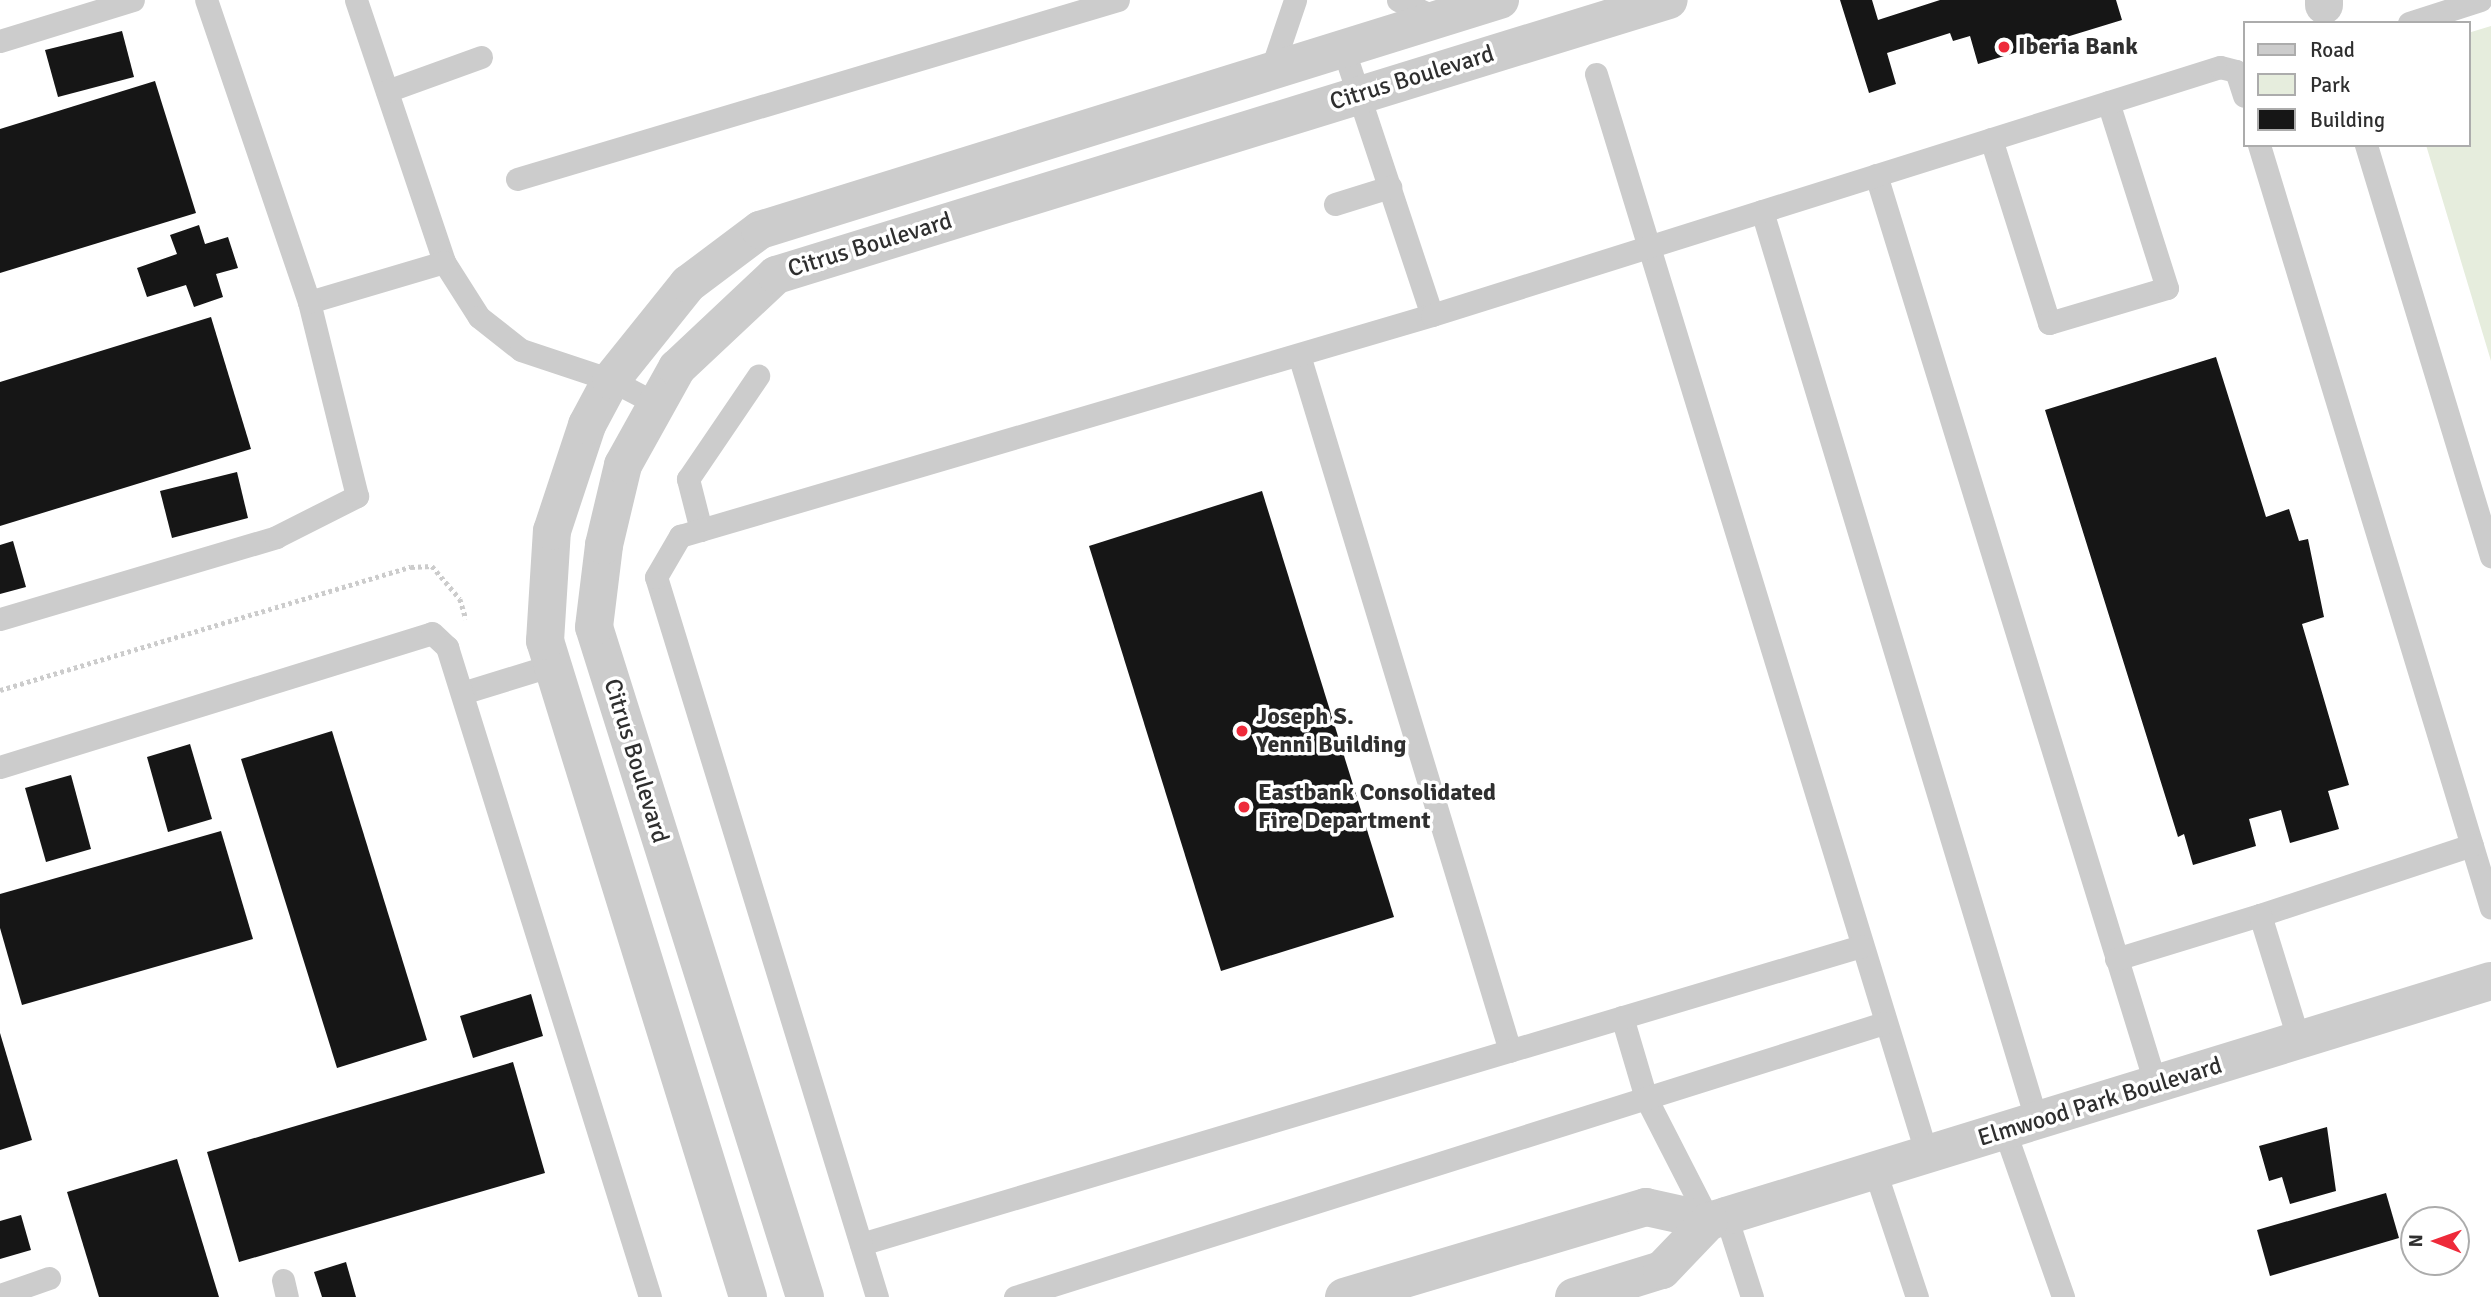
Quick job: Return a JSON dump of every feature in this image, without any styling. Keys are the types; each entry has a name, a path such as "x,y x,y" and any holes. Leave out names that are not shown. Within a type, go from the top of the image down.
{"street":[{"name":"Citrus Boulevard","path":"747,1297 545,640 552,531 587,425 611,380 688,284 760,230 1500,0"},
{"name":"Citrus Boulevard","path":"805,1297 594,627 604,545 623,465 677,368 776,275 1669,0"},
{"name":"Elmwood Park Boulevard","path":"1574,1297 1662,1270 1717,1219 2491,981"},
{"name":"Elmwood Park Boulevard","path":"1344,1297 1646,1207 1717,1219"}],"lane":[{"path":"0,41 133,0"},
{"path":"0,620 276,537 357,496 309,302 206,0"},
{"path":"356,0 444,261 479,317 521,350 611,380 657,404"},
{"path":"517,179 1118,0"},
{"path":"1271,71 1295,0"},
{"path":"1398,0 1439,19"},
{"path":"2415,21 2480,0"},
{"path":"1343,48 1432,315"},
{"path":"387,91 481,57"},
{"path":"877,1297 656,577 680,536 1432,315 2220,67 2240,70"},
{"path":"1596,74 1645,248 1927,1156"},
{"path":"1992,139 2049,323 2167,288 2108,102"},
{"path":"2260,147 2491,908"},
{"path":"2367,147 2491,556"},
{"path":"1876,175 2156,1086"},
{"path":"1335,204 1390,187"},
{"path":"1762,211 2021,1127 2063,1297"},
{"path":"309,302 444,261"},
{"path":"1299,355 1510,1051"},
{"path":"701,530 688,479 758,376"},
{"path":"0,767 432,633 447,647 650,1297"},
{"path":"462,693 553,665"},
{"path":"2116,959 2472,845"},
{"path":"2260,915 2299,1041"},
{"path":"861,1244 1861,946"},
{"path":"1622,1017 1646,1098 1717,1219 1752,1297"},
{"path":"1015,1297 1884,1023"},
{"path":"1875,1171 1917,1297"},
{"path":"0,1295 49,1278"}],"path":[{"path":"0,690 411,567"}],"green space":[{"path":"2491,26 2491,361 2427,147 2470,147 2470,32"}],"building":[{"name":"Iberia Bank","path":"1840,0 1872,0 1878,20 1940,0 2116,0 2122,20 1978,64 1970,36 1953,41 1950,33 1887,53 1896,84 1869,93"},
{"path":"122,31 134,77 58,97 45,50"},
{"path":"155,81 196,213 0,273 0,129"},
{"path":"199,225 205,244 228,237 238,268 216,274 223,297 194,307 186,285 147,297 137,268 177,254 170,235"},
{"path":"211,317 251,449 0,526 0,382"},
{"path":"2216,357 2266,517 2289,509 2299,541 2308,539 2324,617 2302,624 2349,785 2328,791 2339,829 2290,843 2281,810 2249,819 2256,846 2193,865 2184,834 2178,837 2045,410"},
{"path":"237,472 248,518 172,538 160,491"},
{"name":"Joseph S. Yenni Building","path":"1262,491 1394,917 1221,971 1089,546"},
{"path":"13,541 26,587 0,594 0,545"},
{"path":"332,731 427,1040 337,1068 241,759"},
{"path":"190,744 212,819 168,832 147,757"},
{"path":"71,775 91,849 46,862 25,788"},
{"path":"221,831 253,939 22,1005 0,928 0,894"},
{"path":"531,994 543,1036 473,1058 460,1016"},
{"path":"0,1033 32,1140 0,1150"},
{"path":"513,1062 545,1173 239,1262 207,1152"},
{"path":"2327,1127 2336,1191 2290,1204 2282,1177 2269,1181 2259,1146"},
{"path":"177,1159 219,1297 99,1297 67,1192"},
{"path":"2386,1193 2399,1238 2270,1276 2257,1230"},
{"path":"21,1215 31,1250 0,1259 0,1221"},
{"path":"346,1262 356,1297 322,1297 314,1272"}],"place":[{"name":"Iberia Bank","path":"2004,47"},
{"name":"Joseph S. Yenni Building","path":"1242,731"},
{"name":"Eastbank Consolidated Fire Department","path":"1244,807"}]}
